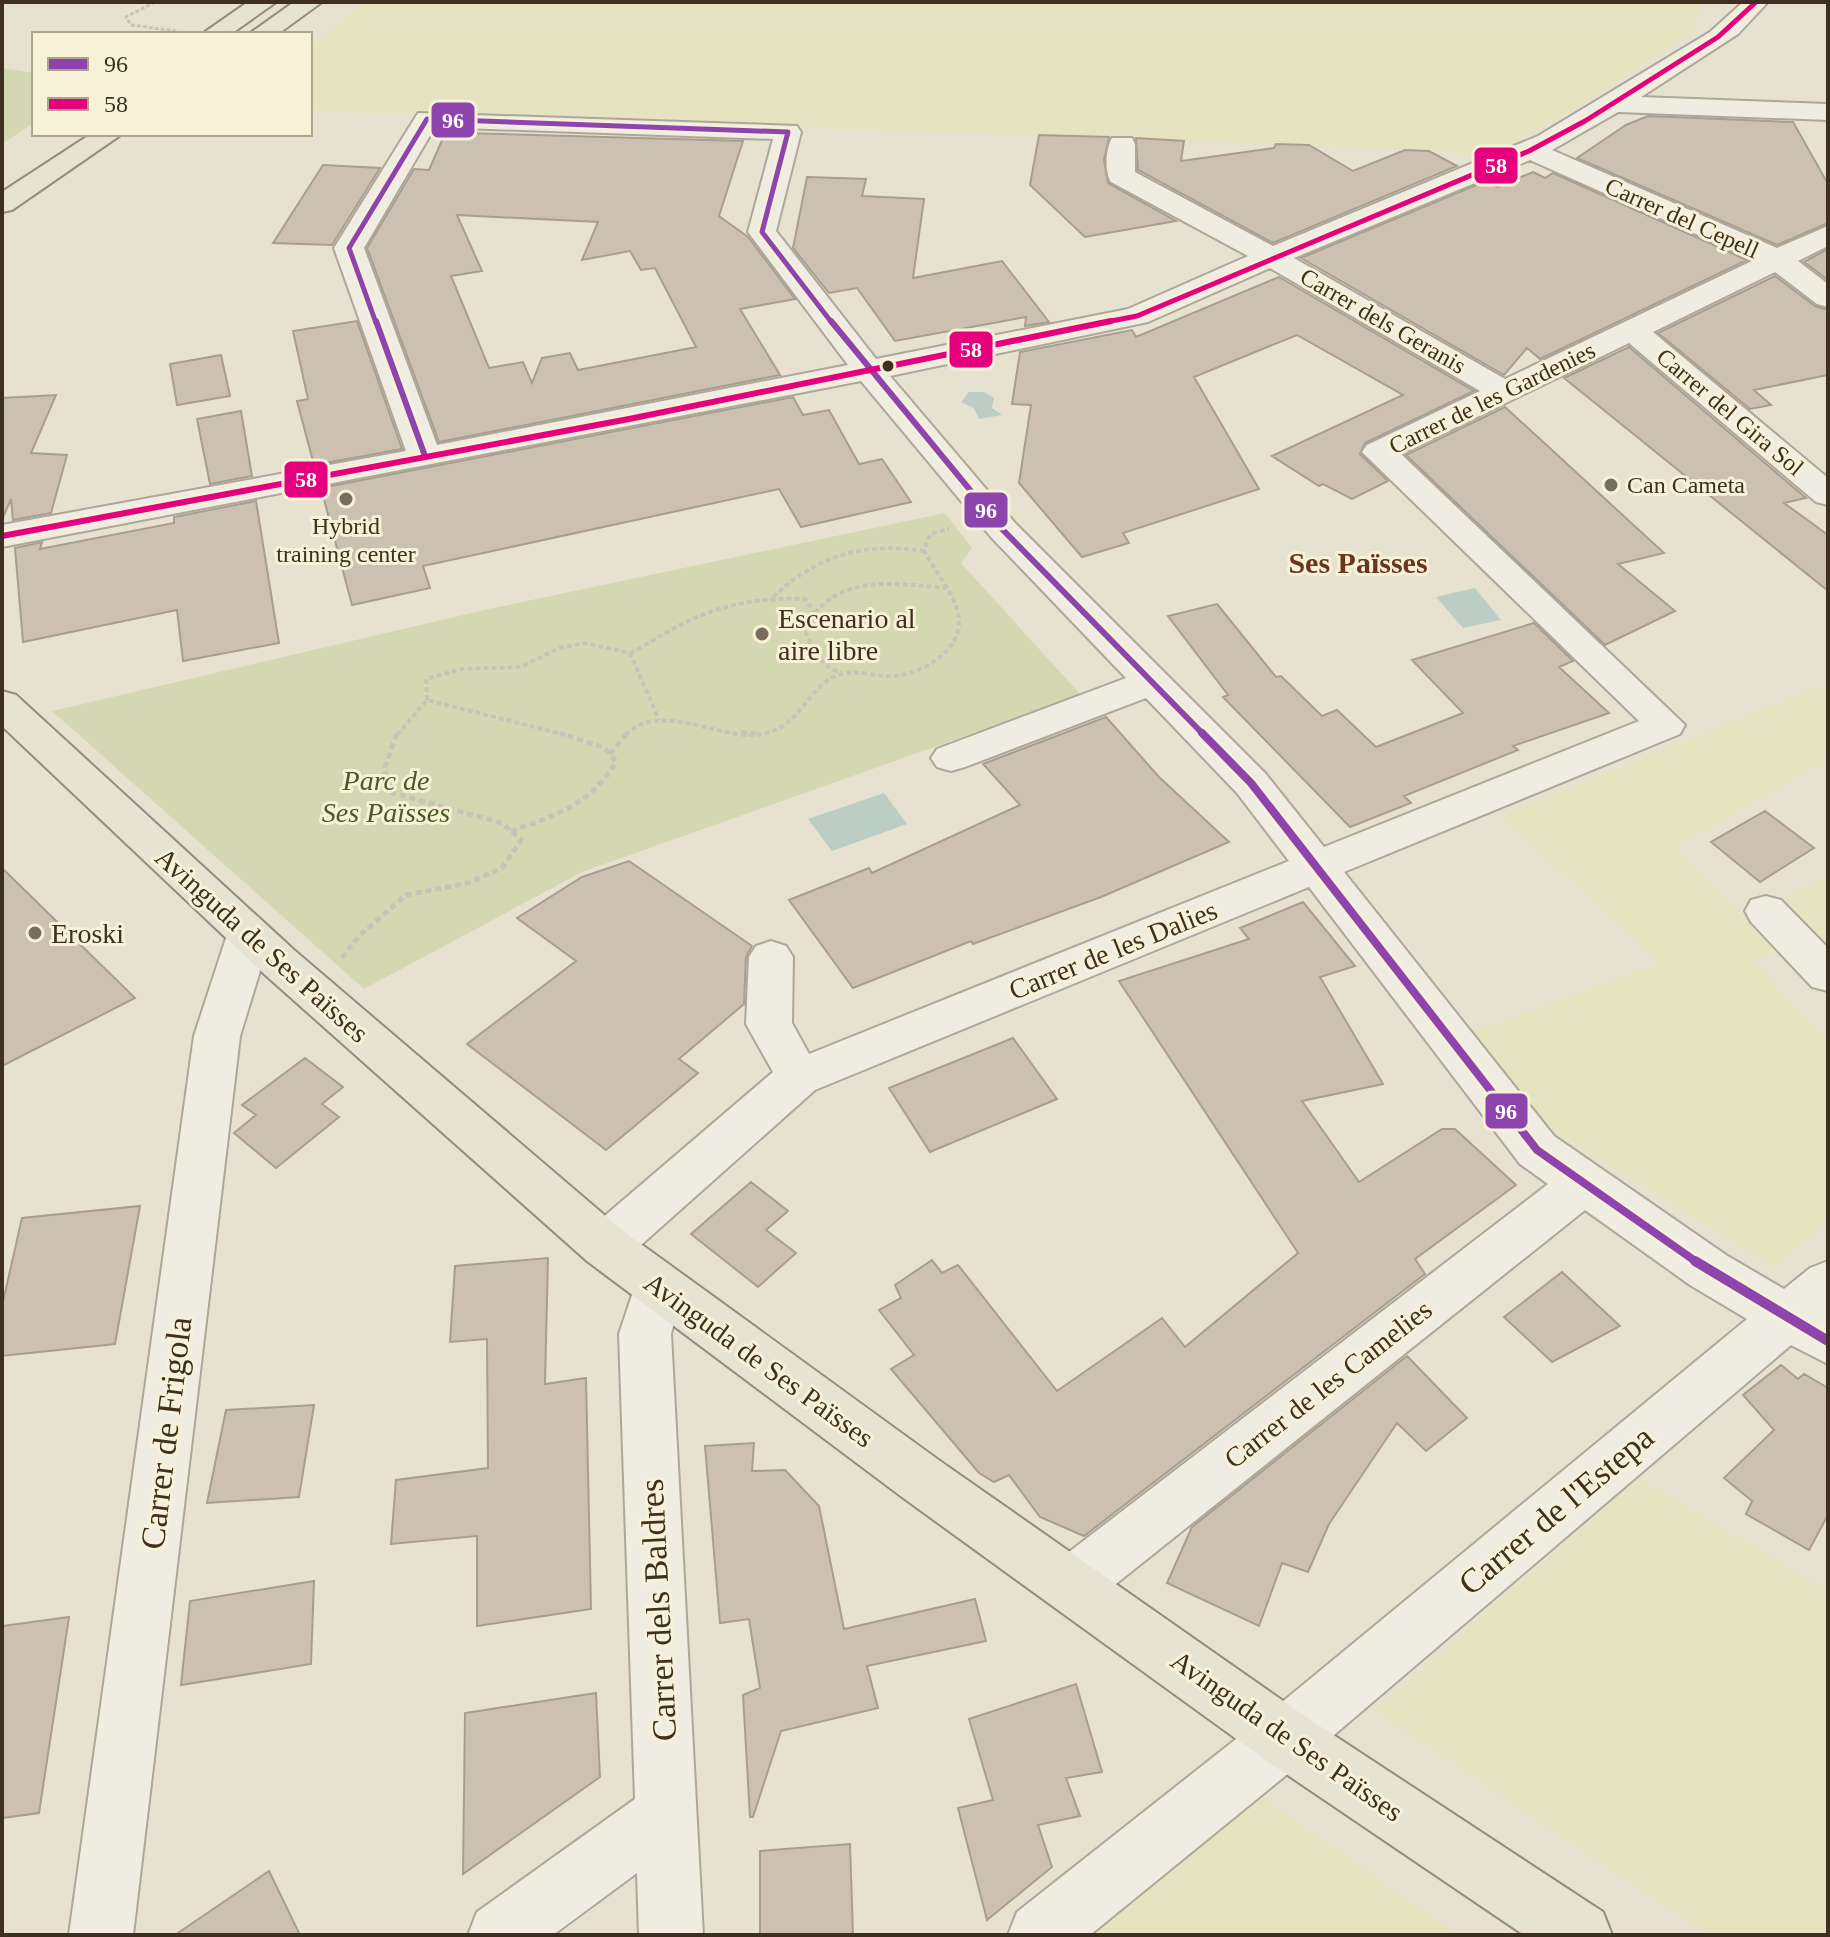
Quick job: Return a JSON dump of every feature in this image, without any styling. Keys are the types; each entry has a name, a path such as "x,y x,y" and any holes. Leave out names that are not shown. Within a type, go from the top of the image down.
{"main road":[{"path":"217,32 264,2"},
{"path":"264,32 310,2"},
{"path":"2,204 106,136"},
{"name":"Avinguda de Ses Païsses","path":"2,704 315,995 605,1246 1285,1738 1580,1935"}],"street":[{"path":"2,536 869,371 1137,316 1270,256 1529,150 1612,104 1745,18 1756,2"},
{"path":"1612,104 1828,112"},
{"path":"425,456 349,248 427,119 788,132 762,232 869,371 992,518 1251,783 1537,1150 1708,1270 1808,1329"},
{"name":"Carrer dels Geranis","path":"1122,144 1121,176 1270,256 1504,392"},
{"name":"Carrer del Cepell","path":"1529,150 1777,259 1828,298"},
{"name":"Carrer de les Gardenies","path":"1666,725 1379,452 1828,235"},
{"name":"Carrer del Gira Sol","path":"1632,330 1828,495"},
{"path":"951,758 1153,682"},
{"name":"Carrer de les Dalies","path":"605,1246 799,1077 1666,725"},
{"path":"1766,911 1828,975"},
{"name":"Carrer de Frigola","path":"101,1935 217,1036 249,935"},
{"path":"771,957 769,1024 799,1077"},
{"name":"Carrer de les Camelies","path":"1072,1584 1584,1183"},
{"name":"Carrer de l'Estepa","path":"1040,1935 1285,1738 1808,1329 1828,1283"},
{"name":"Carrer dels Baldres","path":"658,1286 645,1334 671,1935"},
{"path":"500,1935 667,1813"}],"path":[{"path":"155,2 126,17 131,25 184,32"},
{"path":"924,551 930,534 992,518"},
{"path":"772,598 796,573 823,559 875,548 924,551"},
{"path":"924,551 947,588 958,611 957,635 947,652 926,667 896,676 830,670 815,656 806,633 824,597 853,588 897,585 947,588"},
{"path":"315,995 359,936 406,895 468,883 502,868 521,840 502,823 393,793 384,770 399,729 427,700 426,679 462,669 521,667 559,648 584,643 630,653 687,621 772,598 805,599 815,613"},
{"path":"630,653 659,720"},
{"path":"610,754 632,728 659,720 750,735 788,725 827,680 844,673"},
{"path":"427,700 540,727 605,748 616,762 604,786 577,806 511,831"}],"shaded area":[{"path":"368,2 1702,2 1695,30 1584,104 1492,155 1309,145 312,111 312,44"},
{"path":"969,392 984,392 994,398 992,408 1002,415 979,419 974,408 961,402"},
{"path":"1475,588 1501,620 1463,628 1436,597"},
{"path":"1828,683 1828,760 1676,847 1777,952 1752,961 1828,1039 1828,1221 1775,1267 1550,1129 1471,1033 1661,963 1501,816"},
{"path":"884,793 907,824 832,851 808,819"},
{"path":"1828,876 1828,956 1775,903"},
{"path":"1639,1478 1828,1591 1828,1935 1710,1935 1375,1711"},
{"path":"1260,1796 1458,1935 1072,1935"}],"green space":[{"path":"2,68 32,73 32,124 2,144"},
{"name":"Parc de Ses Païsses","path":"945,513 972,548 961,563 1081,695 582,872 364,989 52,711 489,609"}],"building":[{"path":"1648,116 1793,122 1828,184 1828,223 1777,245 1577,158 1626,125"},
{"path":"464,133 743,141 719,216 748,237 795,299 740,309 780,375 439,442 367,248 414,169 429,170 443,138 460,138","holes":["457,215 598,222 582,260 630,251 641,270 655,268 696,347 578,370 570,353 542,358 532,383 523,362 489,368 451,276 482,271"]},
{"path":"1039,135 1109,137 1104,160 1108,183 1176,221 1085,237 1030,185"},
{"path":"1136,138 1184,141 1181,161 1274,148 1276,144 1309,145 1353,171 1405,150 1429,151 1457,166 1273,243 1138,170"},
{"path":"323,165 380,168 332,245 273,243"},
{"path":"1533,172 1545,178 1553,173 1747,260 1540,359 1527,348 1504,375 1301,258 1486,181 1497,187"},
{"path":"807,177 866,179 862,196 924,199 913,278 1002,261 1049,322 1025,326 1026,317 895,341 857,288 829,293 793,248"},
{"path":"1828,249 1828,280 1804,262"},
{"path":"1775,276 1815,306 1828,310 1828,375 1754,390 1771,405 1750,409 1658,333"},
{"path":"1279,277 1474,391 1365,443 1360,454 1388,481 1352,499 1323,484 1319,486 1272,456 1403,395 1297,335 1194,377 1259,489 1123,533 1129,543 1082,557 1019,483 1031,405 1012,404 1020,352 1132,330 1136,337"},
{"path":"357,321 402,449 314,465 297,401 308,399 293,331"},
{"path":"1629,347 1806,498 1784,503 1828,535 1828,591 1564,378"},
{"path":"221,355 230,396 177,405 170,364"},
{"path":"56,395 31,453 67,455 51,513 13,520 11,499 2,520 2,398"},
{"path":"793,397 803,415 829,410 859,464 882,459 911,502 801,527 779,489 423,566 430,588 352,605 321,488"},
{"path":"1505,407 1664,553 1618,564 1675,611 1605,645 1406,455"},
{"path":"241,411 252,476 210,484 197,419"},
{"path":"256,501 279,643 183,661 177,610 23,642 15,548 42,542 40,549 174,523 174,517"},
{"path":"1217,604 1276,677 1281,676 1322,716 1337,710 1376,747 1463,713 1412,660 1534,623 1573,661 1559,667 1609,713 1513,746 1518,750 1404,796 1411,803 1350,827 1223,697 1228,695 1168,616"},
{"path":"1106,717 1159,777 1229,842 1101,897 973,944 971,941 853,988 789,900 869,868 872,873 1020,805 983,764"},
{"path":"1765,811 1814,848 1760,882 1711,842"},
{"path":"629,861 752,946 746,957 744,1004 679,1059 698,1073 606,1150 467,1044 576,961 517,918 582,877"},
{"name":"Eroski","path":"2,868 135,998 2,1066"},
{"path":"1303,902 1355,966 1320,977 1383,1084 1302,1101 1359,1182 1442,1129 1455,1129 1516,1185 1415,1259 1425,1274 1084,1536 1040,1517 1009,1475 994,1482 979,1473 891,1369 914,1355 879,1310 901,1298 895,1285 932,1260 942,1273 958,1265 1057,1391 1162,1318 1185,1347 1298,1253 1119,981 1249,939 1240,928"},
{"path":"1013,1038 1057,1099 930,1152 889,1088"},
{"path":"305,1058 343,1087 322,1104 339,1117 276,1168 234,1133 256,1115 242,1105"},
{"path":"751,1182 788,1211 766,1230 796,1253 758,1287 691,1234"},
{"path":"140,1206 115,1344 2,1356 2,1306 22,1218"},
{"path":"548,1258 545,1384 586,1378 591,1609 477,1626 477,1536 391,1544 396,1480 488,1468 487,1339 450,1342 455,1266"},
{"path":"1562,1272 1620,1326 1552,1362 1504,1317"},
{"path":"1407,1356 1467,1418 1426,1451 1397,1423 1329,1524 1308,1572 1282,1563 1259,1626 1167,1583 1192,1527"},
{"path":"1781,1365 1798,1379 1804,1374 1828,1388 1828,1515 1809,1550 1746,1514 1752,1501 1724,1478 1774,1430 1743,1395"},
{"path":"314,1405 299,1497 207,1503 226,1410"},
{"path":"754,1443 752,1471 785,1470 819,1506 844,1629 975,1599 986,1641 867,1666 878,1708 781,1731 753,1817 750,1817 743,1695 760,1688 749,1619 720,1623 705,1446"},
{"path":"314,1581 311,1664 181,1685 190,1601"},
{"path":"69,1617 39,1813 2,1818 2,1626"},
{"path":"1076,1684 1102,1772 1066,1778 1080,1816 1038,1825 1052,1867 987,1920 958,1808 993,1800 969,1719"},
{"path":"596,1693 600,1777 463,1874 465,1713"},
{"path":"850,1844 853,1935 760,1935 760,1851"},
{"path":"269,1871 300,1935 175,1935"}],"transit line":[{"name":"58","path":"2,536 629,419 1137,316 1234,272 1548,142 1718,37 1739,21 1756,2"},
{"name":"96","path":"425,456 349,248 427,119 788,132 762,232 869,371 1003,530 1251,783 1537,1150 1708,1270 1828,1341"}],"place":[{"name":"Can Cameta","path":"1611,485"},
{"name":"Hybrid training center","path":"346,499"},
{"name":"Escenario al aire libre","path":"762,634"},
{"name":"Eroski","path":"35,933"}],"district":[{"name":"Ses Païsses","path":"1358,562"}]}
